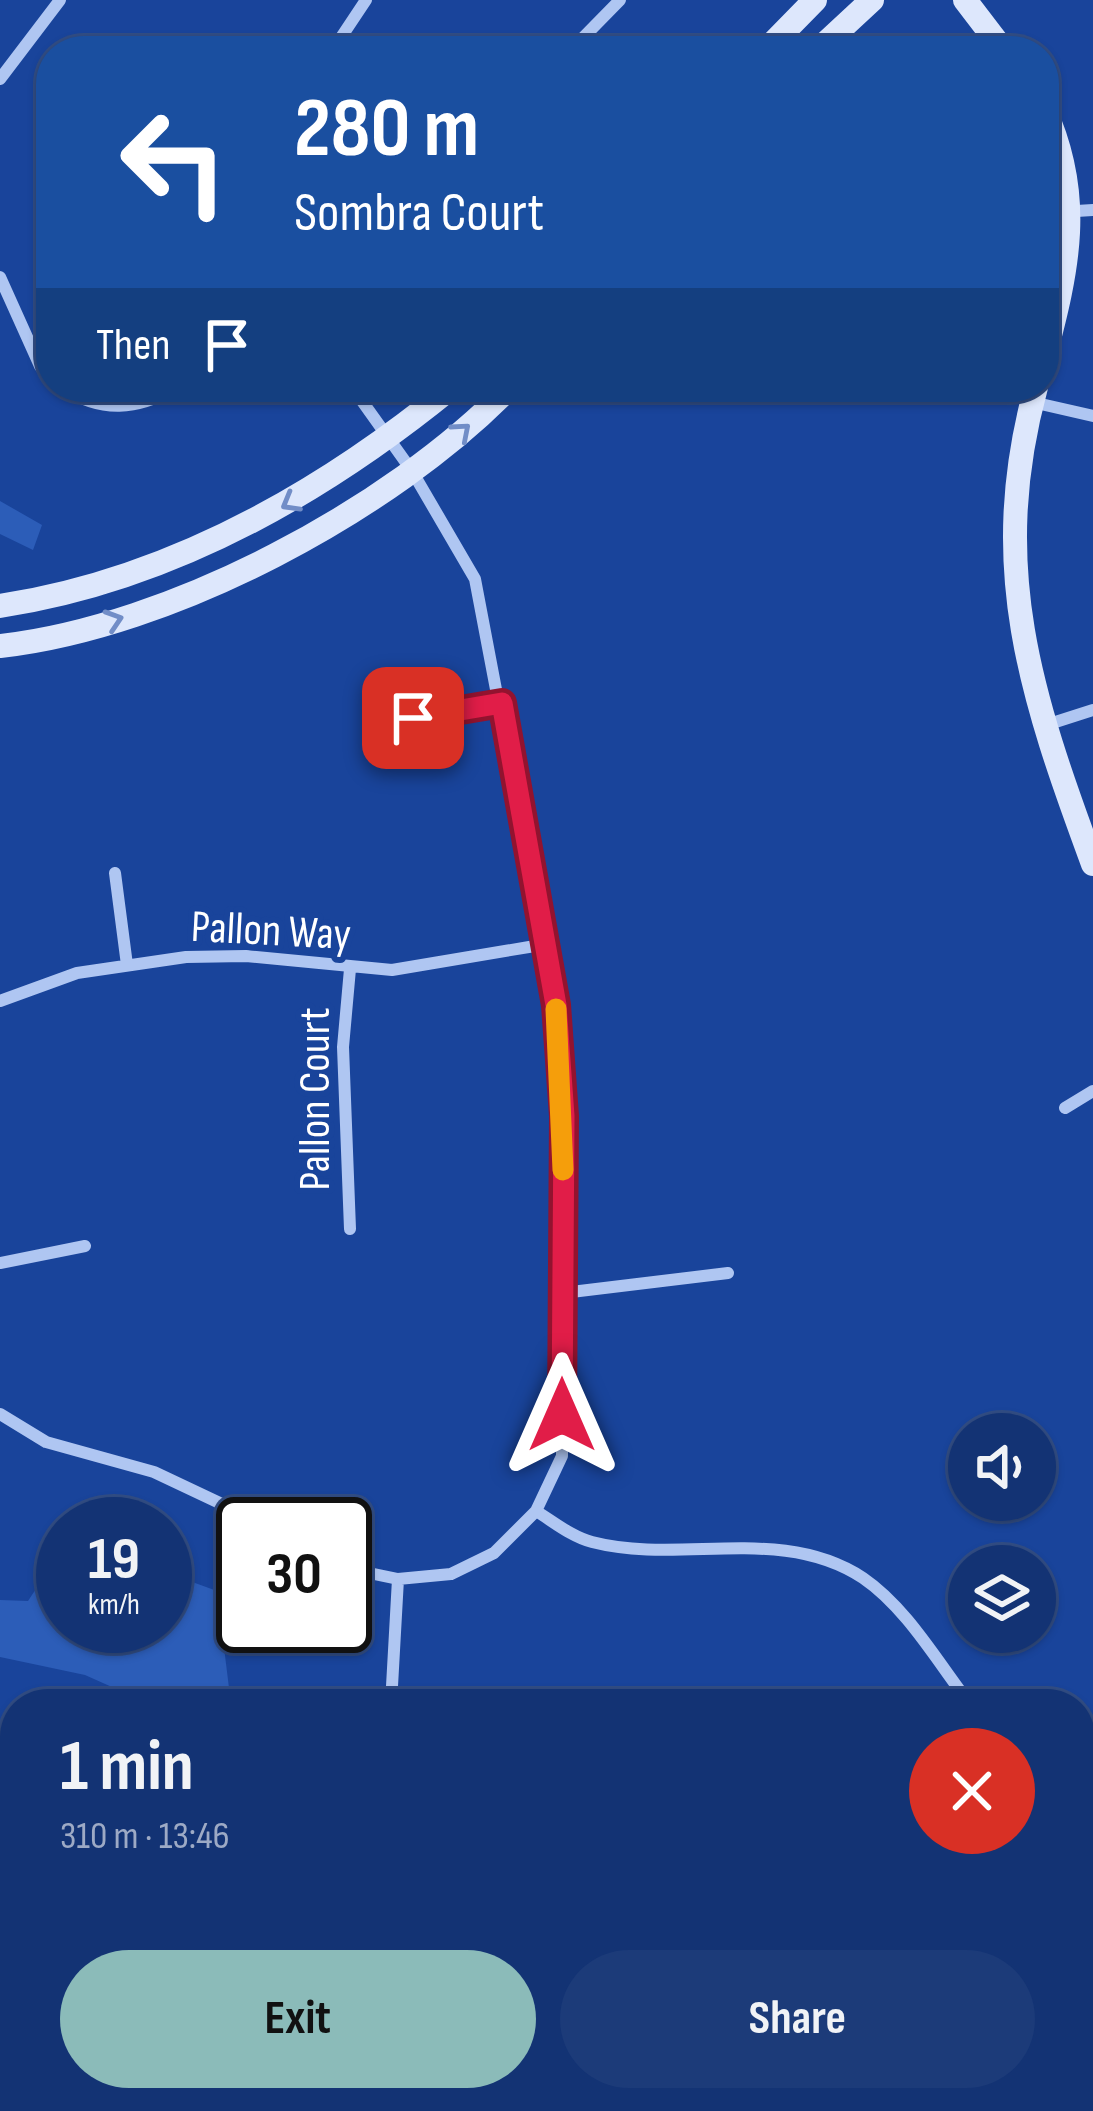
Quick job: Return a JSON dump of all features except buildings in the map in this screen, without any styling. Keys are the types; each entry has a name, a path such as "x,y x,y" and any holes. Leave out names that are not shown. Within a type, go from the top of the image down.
{"main road":[{"path":"780,36 815,0"},
{"path":"833,36 872,0"},
{"path":"965,0 993,36"},
{"path":"1059,148 1082,210 1059,302"},
{"path":"0,607 99,585 258,521 388,440 434,402"},
{"path":"0,646 113,622 278,554 412,471 493,402"},
{"path":"1033,402 1017,487 1016,610 1042,726 1093,864"}],"street":[{"path":"0,79 60,0"},
{"path":"342,36 366,0"},
{"path":"585,36 620,0"},
{"path":"0,278 36,357"},
{"path":"102,402 115,407 151,402"},
{"path":"362,402 412,471 475,579 556,1005 564,1116 562,1456 536,1511 494,1553 451,1574 398,1579 372,1574"},
{"path":"1055,402 1093,416"},
{"path":"368,726 502,703"},
{"path":"1042,726 1093,710"},
{"path":"115,873 127,965"},
{"name":"Pallon Way","path":"0,1001 77,973 127,965 246,956 392,970 541,945"},
{"name":"Pallon Court","path":"350,969 343,1047 350,1228"},
{"path":"1066,1108 1093,1091"},
{"path":"0,1263 85,1246"},
{"path":"562,1293 728,1273"},
{"path":"0,1414 46,1442 154,1472 216,1501"},
{"path":"536,1511 599,1544 777,1549 835,1563 866,1580 900,1613 958,1689"},
{"path":"392,1689 398,1579"}],"shaded area":[{"path":"0,501 42,525 33,550 0,534"},
{"path":"192,1582 216,1591 216,1653 225,1653 229,1689 116,1689 85,1675 0,1657 0,1600 28,1601 36,1589 36,1653 192,1653"}],"slow traffic":[{"path":"556,1009 563,1170"}],"route":[{"path":"413,718 502,703 541,945 556,1005 564,1116 562,1415"}]}
